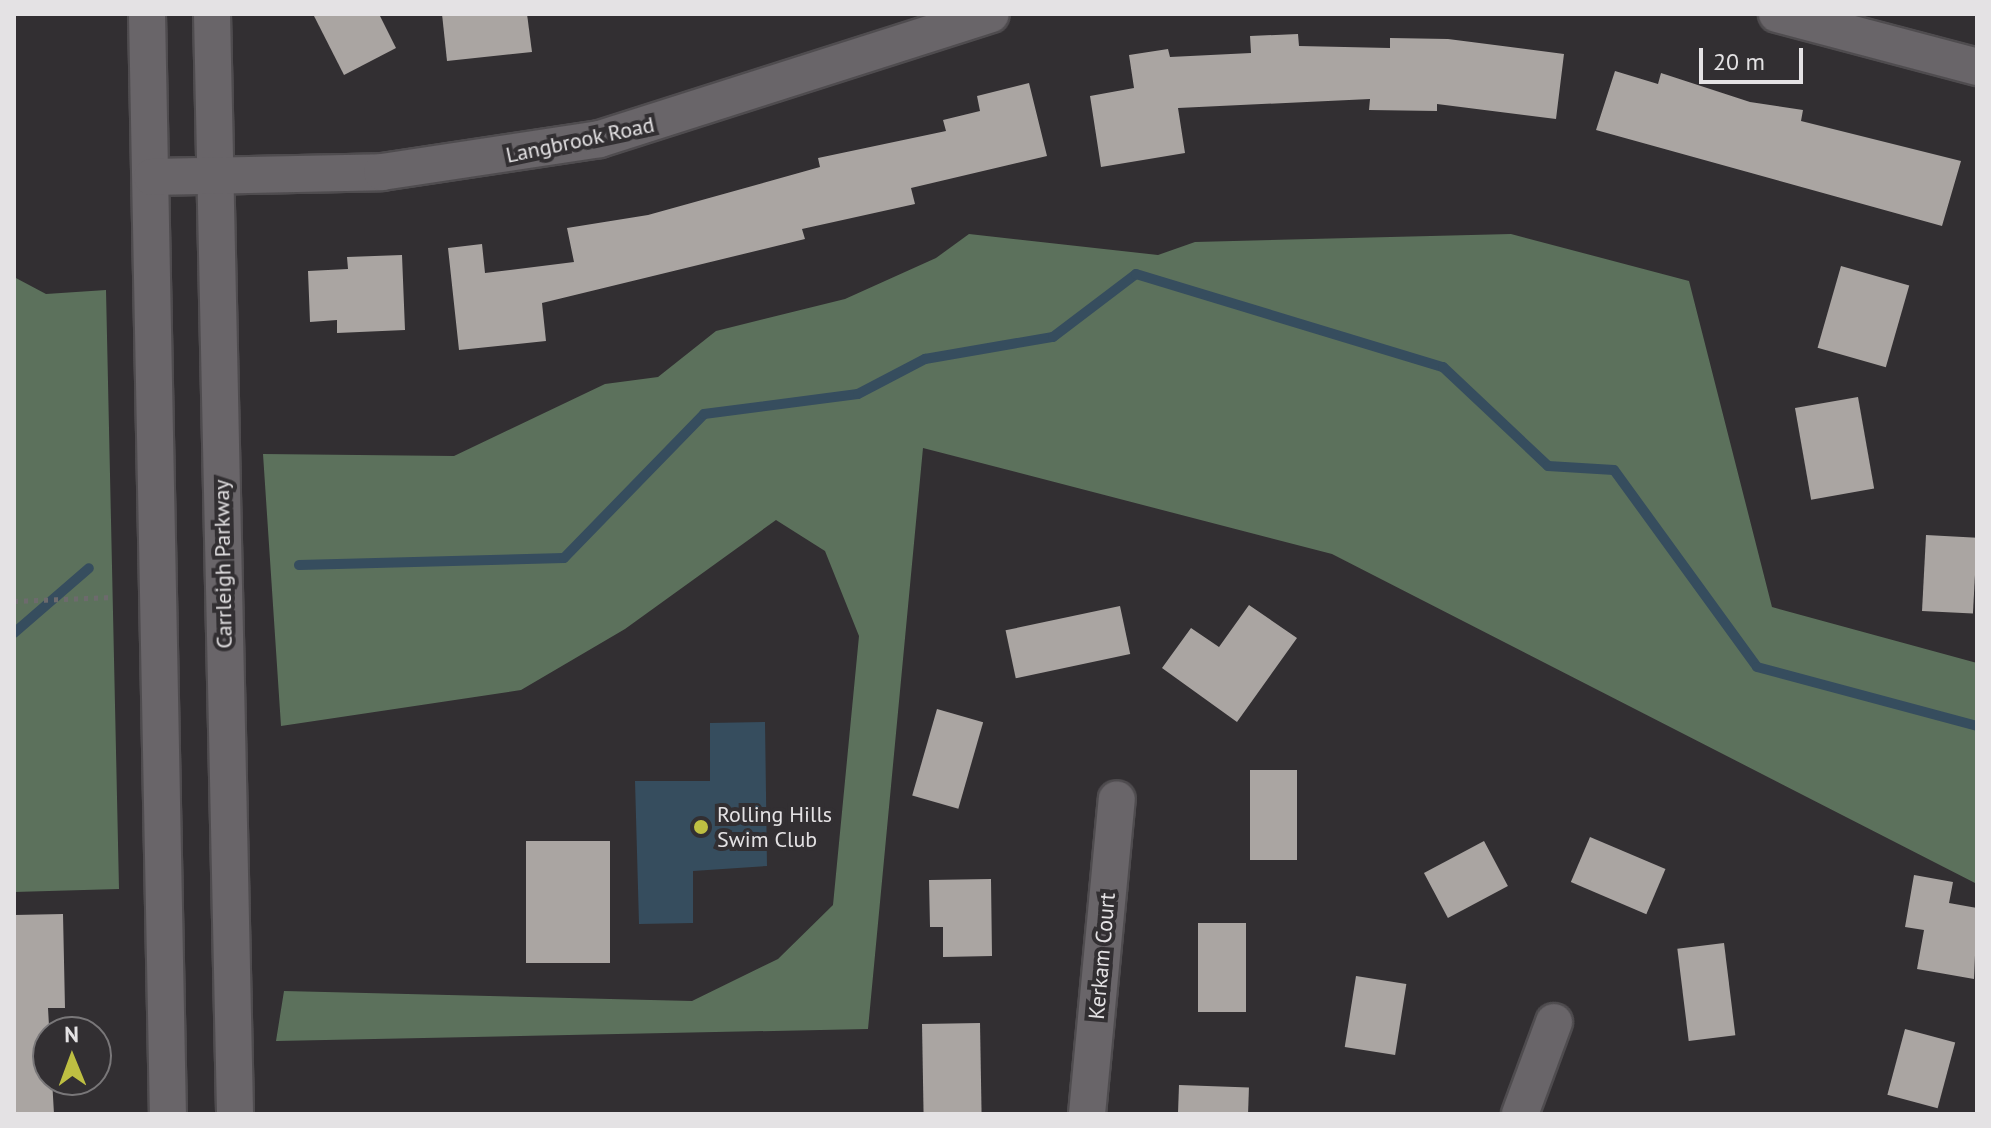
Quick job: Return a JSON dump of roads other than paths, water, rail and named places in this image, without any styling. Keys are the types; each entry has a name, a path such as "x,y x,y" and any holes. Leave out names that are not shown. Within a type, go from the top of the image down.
{"street":[{"path":"147,14 168,1114"},
{"name":"Carrleigh Parkway","path":"212,14 235,1114"},
{"name":"Langbrook Road","path":"152,177 382,172 600,139 991,14"},
{"path":"1777,14 1977,67"},
{"name":"Kerkam Court","path":"1087,1114 1117,799"},
{"path":"1520,1114 1554,1022"}],"water":[{"path":"765,722 767,866 693,871 693,923 639,924 635,781 710,781 710,723"}],"waterway":[{"path":"299,565 564,558 704,414 858,394 925,359 1053,337 1136,274 1443,367 1548,466 1614,470 1757,667 1977,726"},
{"path":"14,633 89,568"}],"place":[{"name":"Rolling Hills Swim Club","path":"701,827"}]}
